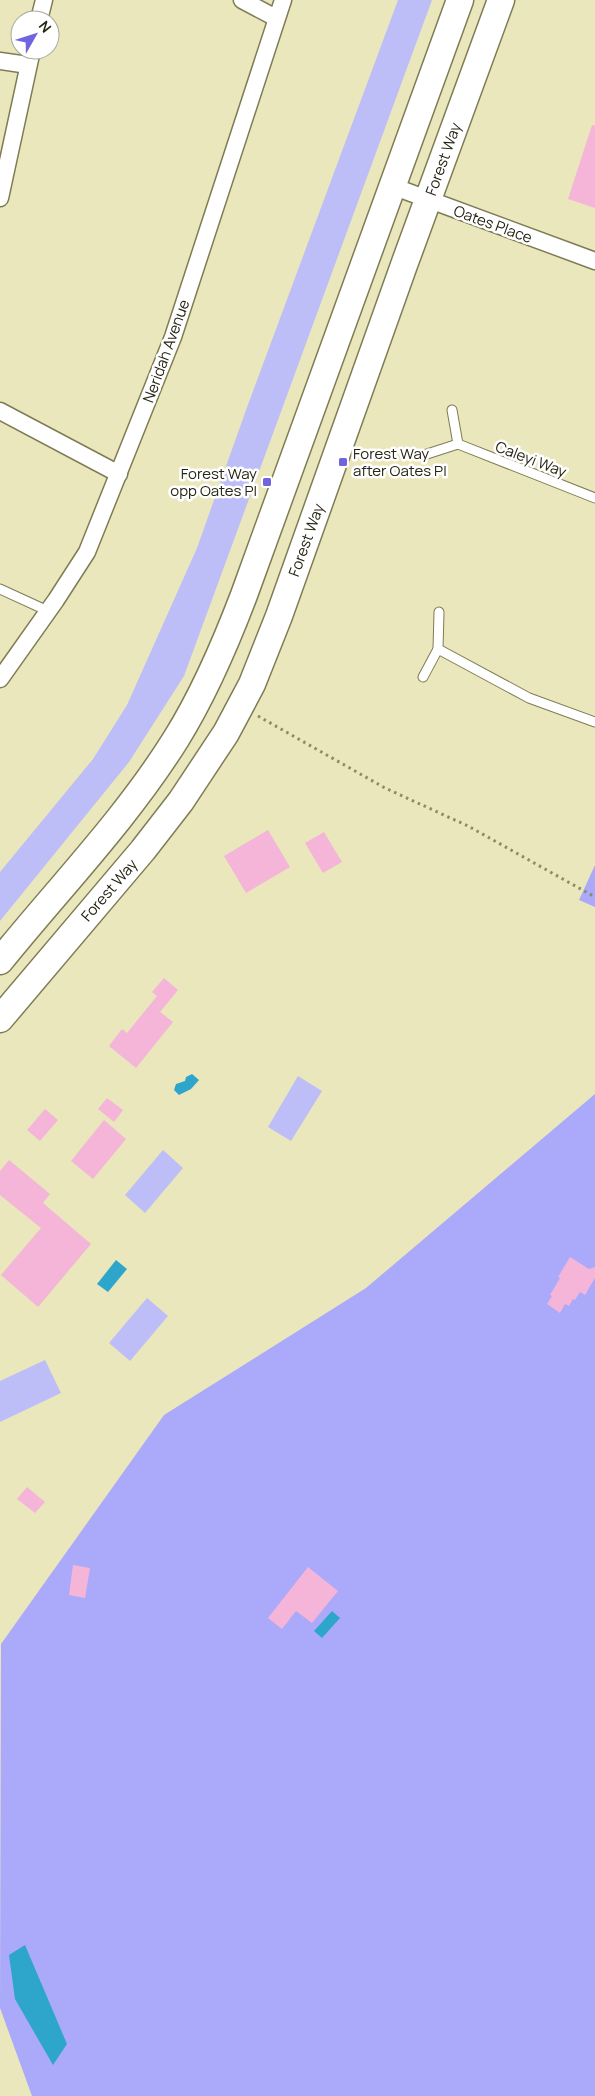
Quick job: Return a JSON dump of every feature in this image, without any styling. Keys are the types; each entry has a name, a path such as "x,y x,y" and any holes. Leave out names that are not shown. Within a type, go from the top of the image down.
{"main road":[{"path":"0,961 146,783 176,740 229,636 460,0"},
{"name":"Forest Way","path":"0,1019 182,801 226,733 252,684 279,616 427,200 501,0"}],"street":[{"path":"242,0 276,18"},
{"name":"Neridah Avenue","path":"0,679 48,612 87,552 173,337 283,0"},
{"path":"0,198 30,60"},
{"name":"Oates Place","path":"392,186 595,261"},
{"path":"0,411 119,474"}],"lane":[{"path":"427,454 458,444 452,410"},
{"name":"Caleyi Way","path":"458,444 595,498"},
{"path":"0,589 48,612"},
{"path":"423,677 438,648 439,612"},
{"path":"438,648 528,698 595,722"}],"path":[{"path":"242,704 277,728 385,788 468,826 595,897"}],"shaded area":[{"path":"398,0 432,0 184,676 129,762 0,921 0,872 93,759 127,705 197,548 246,410"},
{"path":"595,865 595,907 579,900"},
{"path":"192,1074 199,1080 191,1089 179,1095 174,1090 176,1084 185,1081 186,1077"},
{"path":"298,1076 322,1091 291,1141 268,1127"},
{"path":"595,1094 595,2096 32,2096 0,2008 1,1644 164,1415 366,1288"},
{"path":"163,1150 183,1168 145,1213 125,1195"},
{"path":"116,1260 127,1269 108,1292 97,1284"},
{"path":"147,1298 168,1316 130,1361 109,1343"},
{"path":"45,1360 61,1393 0,1422 0,1381"},
{"path":"332,1611 340,1618 322,1638 314,1631"},
{"path":"25,1945 67,2044 53,2065 15,1999 9,1955"}],"building":[{"path":"592,125 595,126 595,208 568,199"},
{"path":"268,830 290,867 246,893 224,856"},
{"path":"324,832 342,862 323,873 305,843"},
{"path":"164,978 178,990 160,1012 173,1022 136,1068 109,1046 122,1029 127,1033 157,996 152,992"},
{"path":"107,1098 123,1110 114,1122 98,1109"},
{"path":"45,1109 58,1120 40,1141 27,1130"},
{"path":"104,1120 126,1139 93,1179 71,1161"},
{"path":"9,1160 50,1194 43,1203 91,1244 38,1307 1,1275 41,1228 0,1195 0,1171"},
{"path":"570,1257 589,1269 595,1267 595,1278 585,1295 580,1292 569,1306 565,1304 560,1313 547,1304 560,1278 558,1277"},
{"path":"27,1487 45,1502 35,1513 17,1499"},
{"path":"73,1565 90,1568 85,1598 69,1595"},
{"path":"308,1567 338,1591 312,1623 296,1611 282,1629 268,1618"}],"place":[{"name":"Forest Way after Oates Pl","path":"343,462"},
{"name":"Forest Way opp Oates Pl","path":"267,482"}]}
